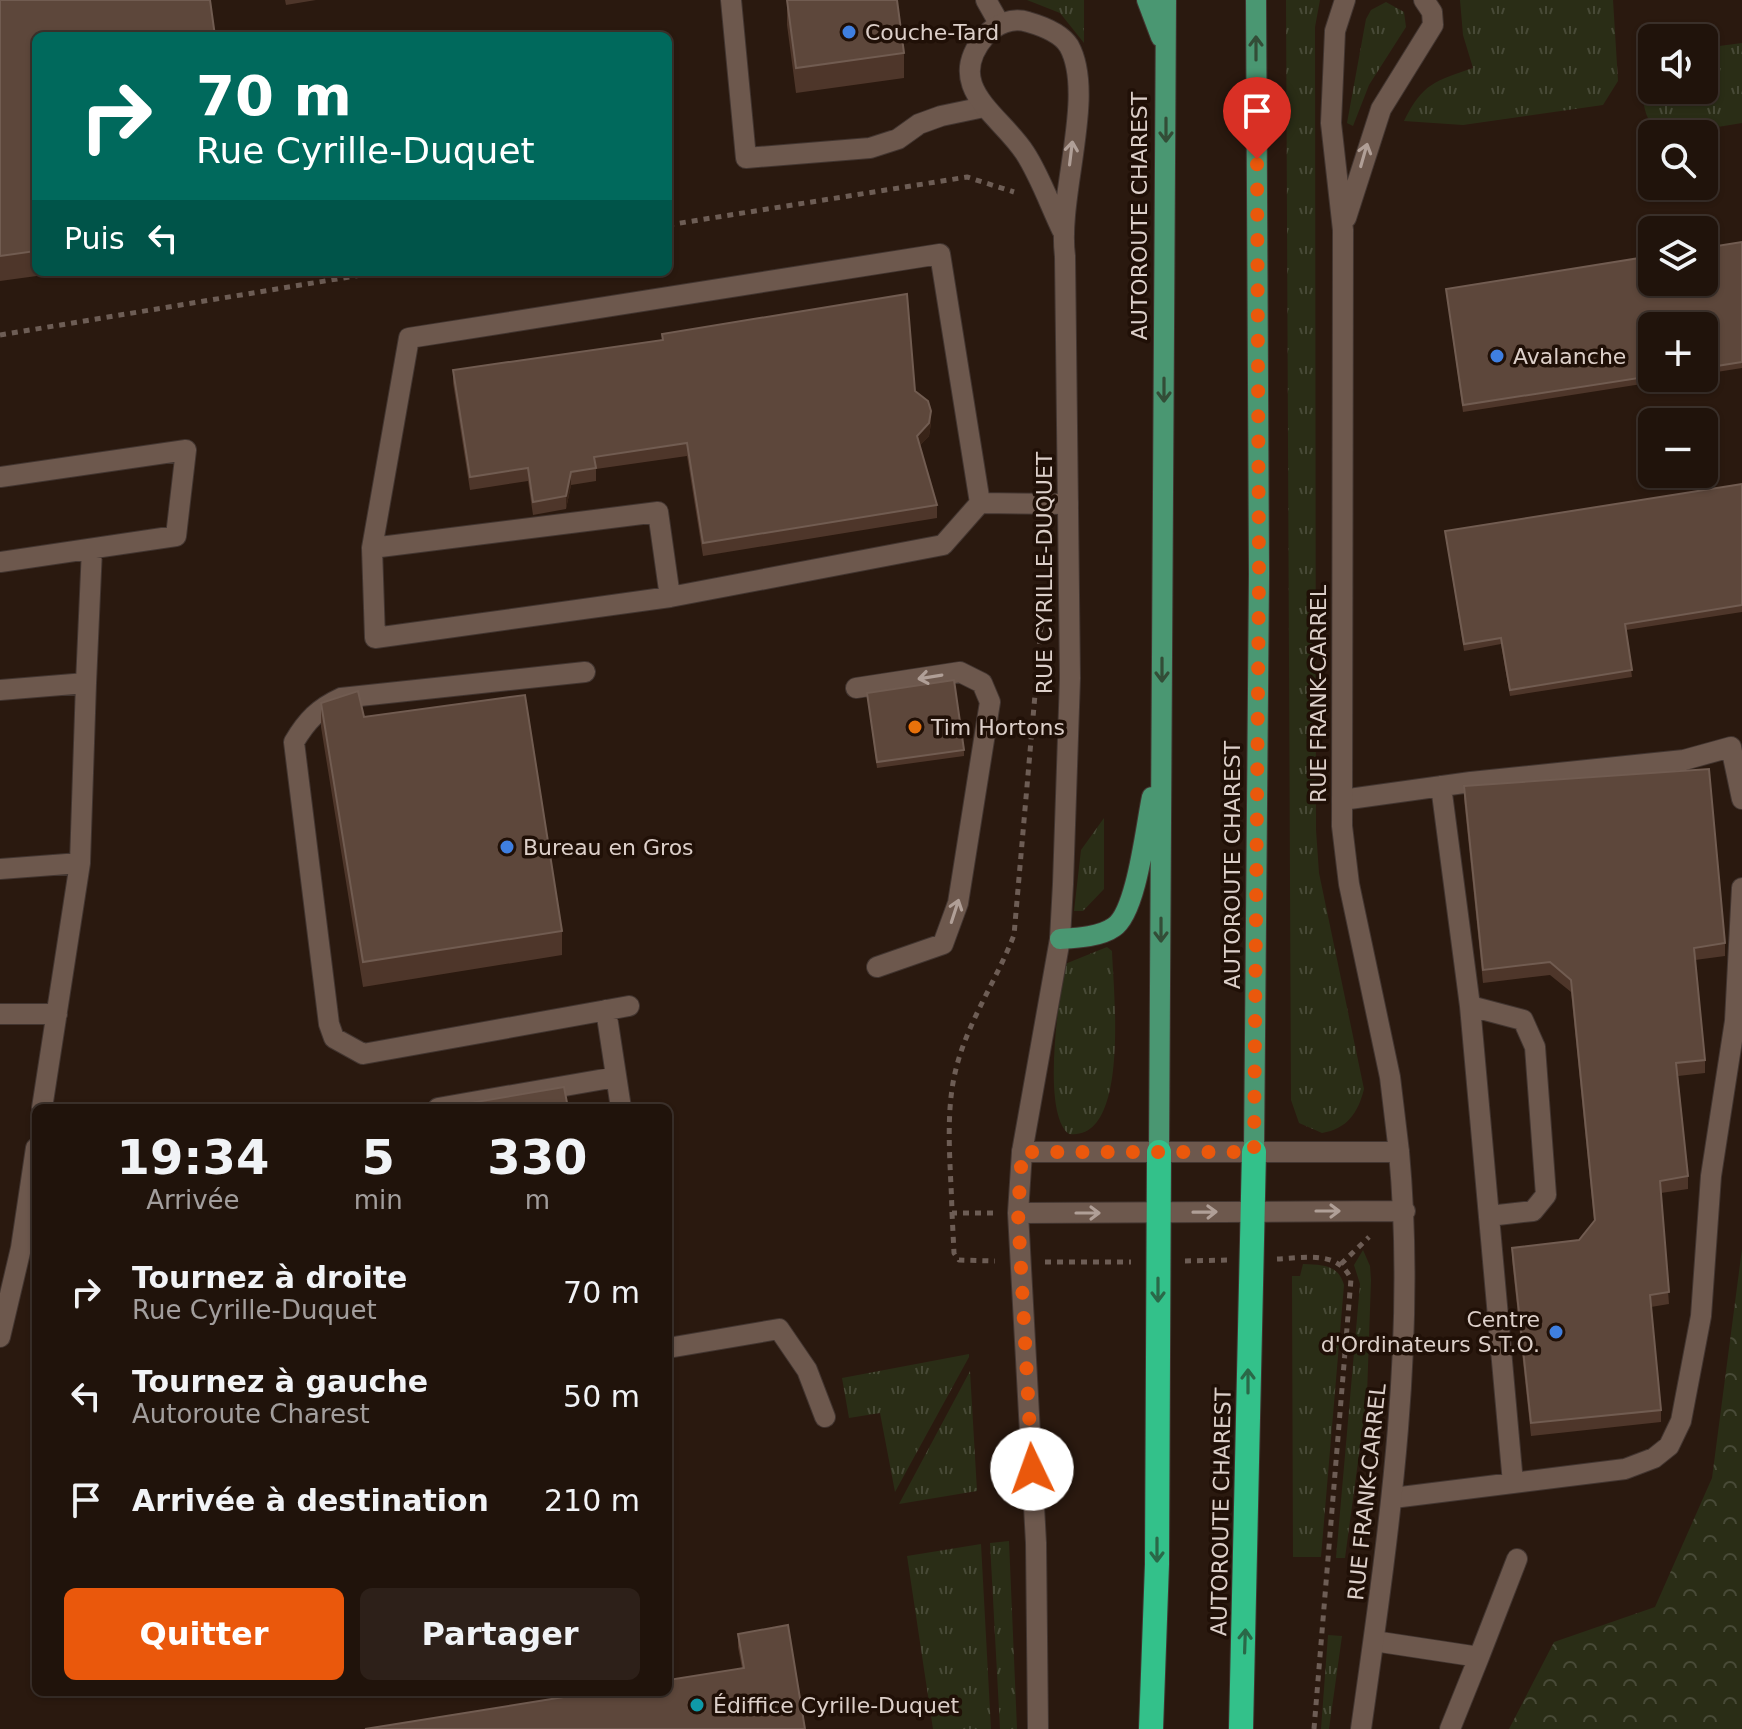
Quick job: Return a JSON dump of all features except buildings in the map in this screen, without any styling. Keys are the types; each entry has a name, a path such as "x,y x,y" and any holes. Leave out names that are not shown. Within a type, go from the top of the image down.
{"highway":[{"name":"AUTOROUTE CHAREST","path":"1151,1729 1157,1564 1159,1152"},
{"name":"AUTOROUTE CHAREST","path":"1241,1729 1254,1152"}],"main road":[{"path":"1147,0 1167,52"},
{"name":"AUTOROUTE CHAREST","path":"1159,1152 1166,0"},
{"name":"AUTOROUTE CHAREST","path":"1254,1152 1259,590 1256,0"},
{"path":"1060,939 1111,929 1124,915 1135,879 1161,754"}],"street":[{"path":"731,0 746,158 870,148 898,139 919,124 941,116 984,107"},
{"path":"986,0 999,23"},
{"name":"RUE FRANK-CARREL","path":"1345,0 1335,31 1331,123 1343,230 1342,800 1349,884 1382,1033 1405,1211 1405,1366 1393,1498 1361,1729"},
{"name":"RUE FRANK-CARREL","path":"1343,230 1370,132 1393,87 1433,25 1432,12 1424,0"},
{"name":"RUE CYRILLE-DUQUET","path":"1038,1729 1036,1543 1018,1213 1022,1152 1060,939 1070,678 1065,256 1062,230 1079,84 1068,44 1047,28 1021,20 999,23 984,37 971,61 971,87 984,107 1025,152 1062,230"},
{"path":"980,503 940,254 409,338 372,548 375,638 670,597 943,545 980,503 1068,504"},
{"path":"0,477 186,450 176,536 0,562"},
{"path":"372,548 658,512 670,597"},
{"path":"43,1104 80,863 92,549"},
{"path":"585,672 341,698 322,707 306,722 294,742 329,1024 334,1038 363,1054 629,1006"},
{"path":"856,688 960,672 982,683 990,702 958,903 943,944 877,967"},
{"path":"0,690 86,683"},
{"path":"1342,800 1441,786 1684,760 1737,745 1742,799"},
{"path":"1441,786 1470,1006 1513,1483"},
{"path":"0,869 80,863"},
{"path":"1393,1498 1625,1469 1654,1458 1669,1446 1681,1421 1701,1316 1711,1176 1735,1021 1742,888"},
{"path":"1470,1006 1523,1020 1535,1047 1546,1195 1533,1211 1489,1216"},
{"path":"606,1010 620,1104"},
{"path":"0,1014 57,1014"},
{"path":"461,1104 616,1077"},
{"path":"1022,1152 1399,1152"},
{"path":"0,1337 21,1248 32,1175"},
{"path":"1018,1213 1405,1211"},
{"path":"672,1347 779,1329 807,1370 825,1417"},
{"path":"1450,1729 1517,1559"},
{"path":"1374,1641 1479,1657"}],"path":[{"path":"672,224 967,177 1013,189 1020,203"},
{"path":"0,335 355,276"},
{"path":"968,1260 959,1260 954,1253 950,1109 957,1067 1014,935 1041,623"},
{"path":"952,1213 1018,1213"},
{"path":"1311,1258 1341,1264 1351,1279 1352,1290 1314,1729"},
{"path":"1068,1262 1111,1262"}],"green space":[{"path":"1027,0 1084,0 1084,43 1060,13"},
{"path":"1286,0 1320,0 1315,27 1316,830 1319,873 1364,1089 1345,1124 1322,1133 1299,1123 1291,1100"},
{"path":"1460,0 1613,0 1618,81 1603,105 1463,125 1404,121 1417,99 1431,85 1473,68 1463,35"},
{"path":"1386,2 1404,12 1406,27 1369,85 1353,126 1347,123 1366,19 1371,10"},
{"path":"1742,43 1742,123 1718,127 1718,120 1649,120 1644,104 1718,104 1718,46"},
{"path":"1104,818 1104,889 1083,911 1074,911 1081,850"},
{"path":"1107,947 1112,951 1115,1027 1110,1089 1102,1114 1089,1130 1069,1134 1061,1122 1054,1080 1056,1027 1065,964"},
{"path":"1742,1249 1742,1729 1509,1729 1554,1642 1655,1607 1712,1478"},
{"path":"1363,1250 1370,1266 1371,1280 1367,1395 1345,1558 1336,1558 1360,1284 1354,1265"},
{"path":"1303,1264 1333,1269 1344,1285 1321,1557 1293,1557 1292,1276 1300,1276"},
{"path":"969,1354 895,1492 880,1413 849,1418 842,1378"},
{"path":"970,1371 977,1491 899,1504"},
{"path":"1009,1541 1017,1729 1000,1729 990,1543"},
{"path":"981,1544 991,1729 933,1729 907,1556"},
{"path":"1328,1635 1342,1636 1329,1729 1321,1729"}],"place":[{"name":"Couche-Tard","path":"849,32"},
{"name":"Avalanche","path":"1497,356"},
{"name":"Tim Hortons","path":"915,727"},
{"name":"Bureau en Gros","path":"507,847"},
{"name":"Centre d'Ordinateurs S.T.O.","path":"1556,1332"},
{"name":"Édiffice Cyrille-Duquet","path":"697,1705"}],"route":[{"path":"1032,1469 1018,1213 1022,1152 1254,1152 1259,574 1257,159"}]}
